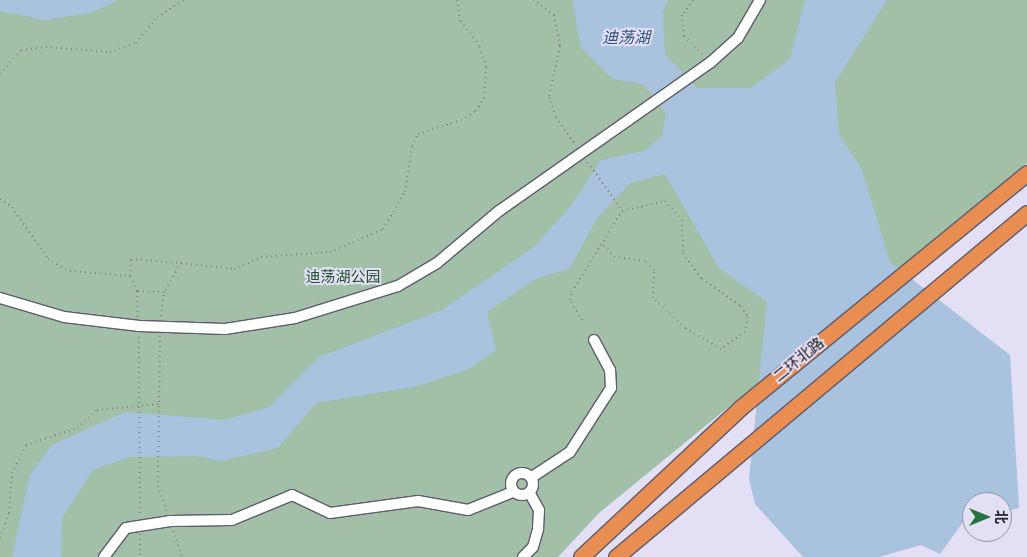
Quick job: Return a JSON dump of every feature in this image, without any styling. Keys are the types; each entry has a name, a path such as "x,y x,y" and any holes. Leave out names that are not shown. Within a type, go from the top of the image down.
{"highway":[{"name":"二环北路","path":"581,557 740,408 1027,174"},
{"path":"616,557 733,456 941,289 1027,213"}],"lane":[{"path":"0,298 64,317 139,326 225,329 294,318 398,286 711,62 738,38 760,0"},
{"path":"523,557 533,547 538,529 539,510 530,494 532,477 570,452 611,388 610,370 594,340"},
{"path":"530,494 521,496 513,492 510,483 515,474 524,472 532,477"},
{"path":"104,557 126,528 170,521 232,520 292,495 330,513 418,501 468,510 513,492"}],"path":[{"path":"0,74 21,50 46,47 110,52 136,43 157,17 184,0"},
{"path":"140,487 139,326 137,290 130,276 131,259 234,269 261,257 330,252 383,229 405,192 418,134 468,116 484,98 486,67 479,46 460,20 457,0"},
{"path":"533,0 554,15 560,46 549,97 556,117 622,211"},
{"path":"693,0 682,15 684,36 711,62"},
{"path":"0,199 12,207 48,259 70,271 130,276"},
{"path":"582,320 570,300 572,292 603,245 622,211 658,201 670,204 682,220 683,253 702,280 741,306 748,317 745,332 721,349 685,328 653,298 654,270 645,261 615,257 603,245"},
{"path":"158,486 160,327 164,292 181,263"},
{"path":"137,290 164,292"},
{"path":"0,538 9,513 12,474 26,445 77,428 97,410 159,404"}],"green space":[{"name":"迪荡湖公园","path":"0,0 1027,0 1027,163 599,513 558,557 0,557"}],"water":[{"path":"0,0 119,0 90,13 45,20 0,11"},
{"name":"迪荡湖","path":"572,0 668,0 663,11 665,54 697,88 751,88 790,59 805,0 887,0 835,82 839,134 862,170 890,262 1010,355 1019,508 1012,510 1012,492 962,492 962,523 940,554 921,545 879,557 803,557 755,504 749,479 767,302 719,268 665,174 630,183 598,217 569,269 537,278 487,312 496,350 469,369 419,386 316,403 278,448 221,461 196,456 130,457 93,470 62,518 61,557 12,557 30,475 52,445 125,412 225,420 269,407 319,357 442,310 534,247 571,206 601,160 644,151 662,136 666,113 643,84 613,79 581,47"}]}
